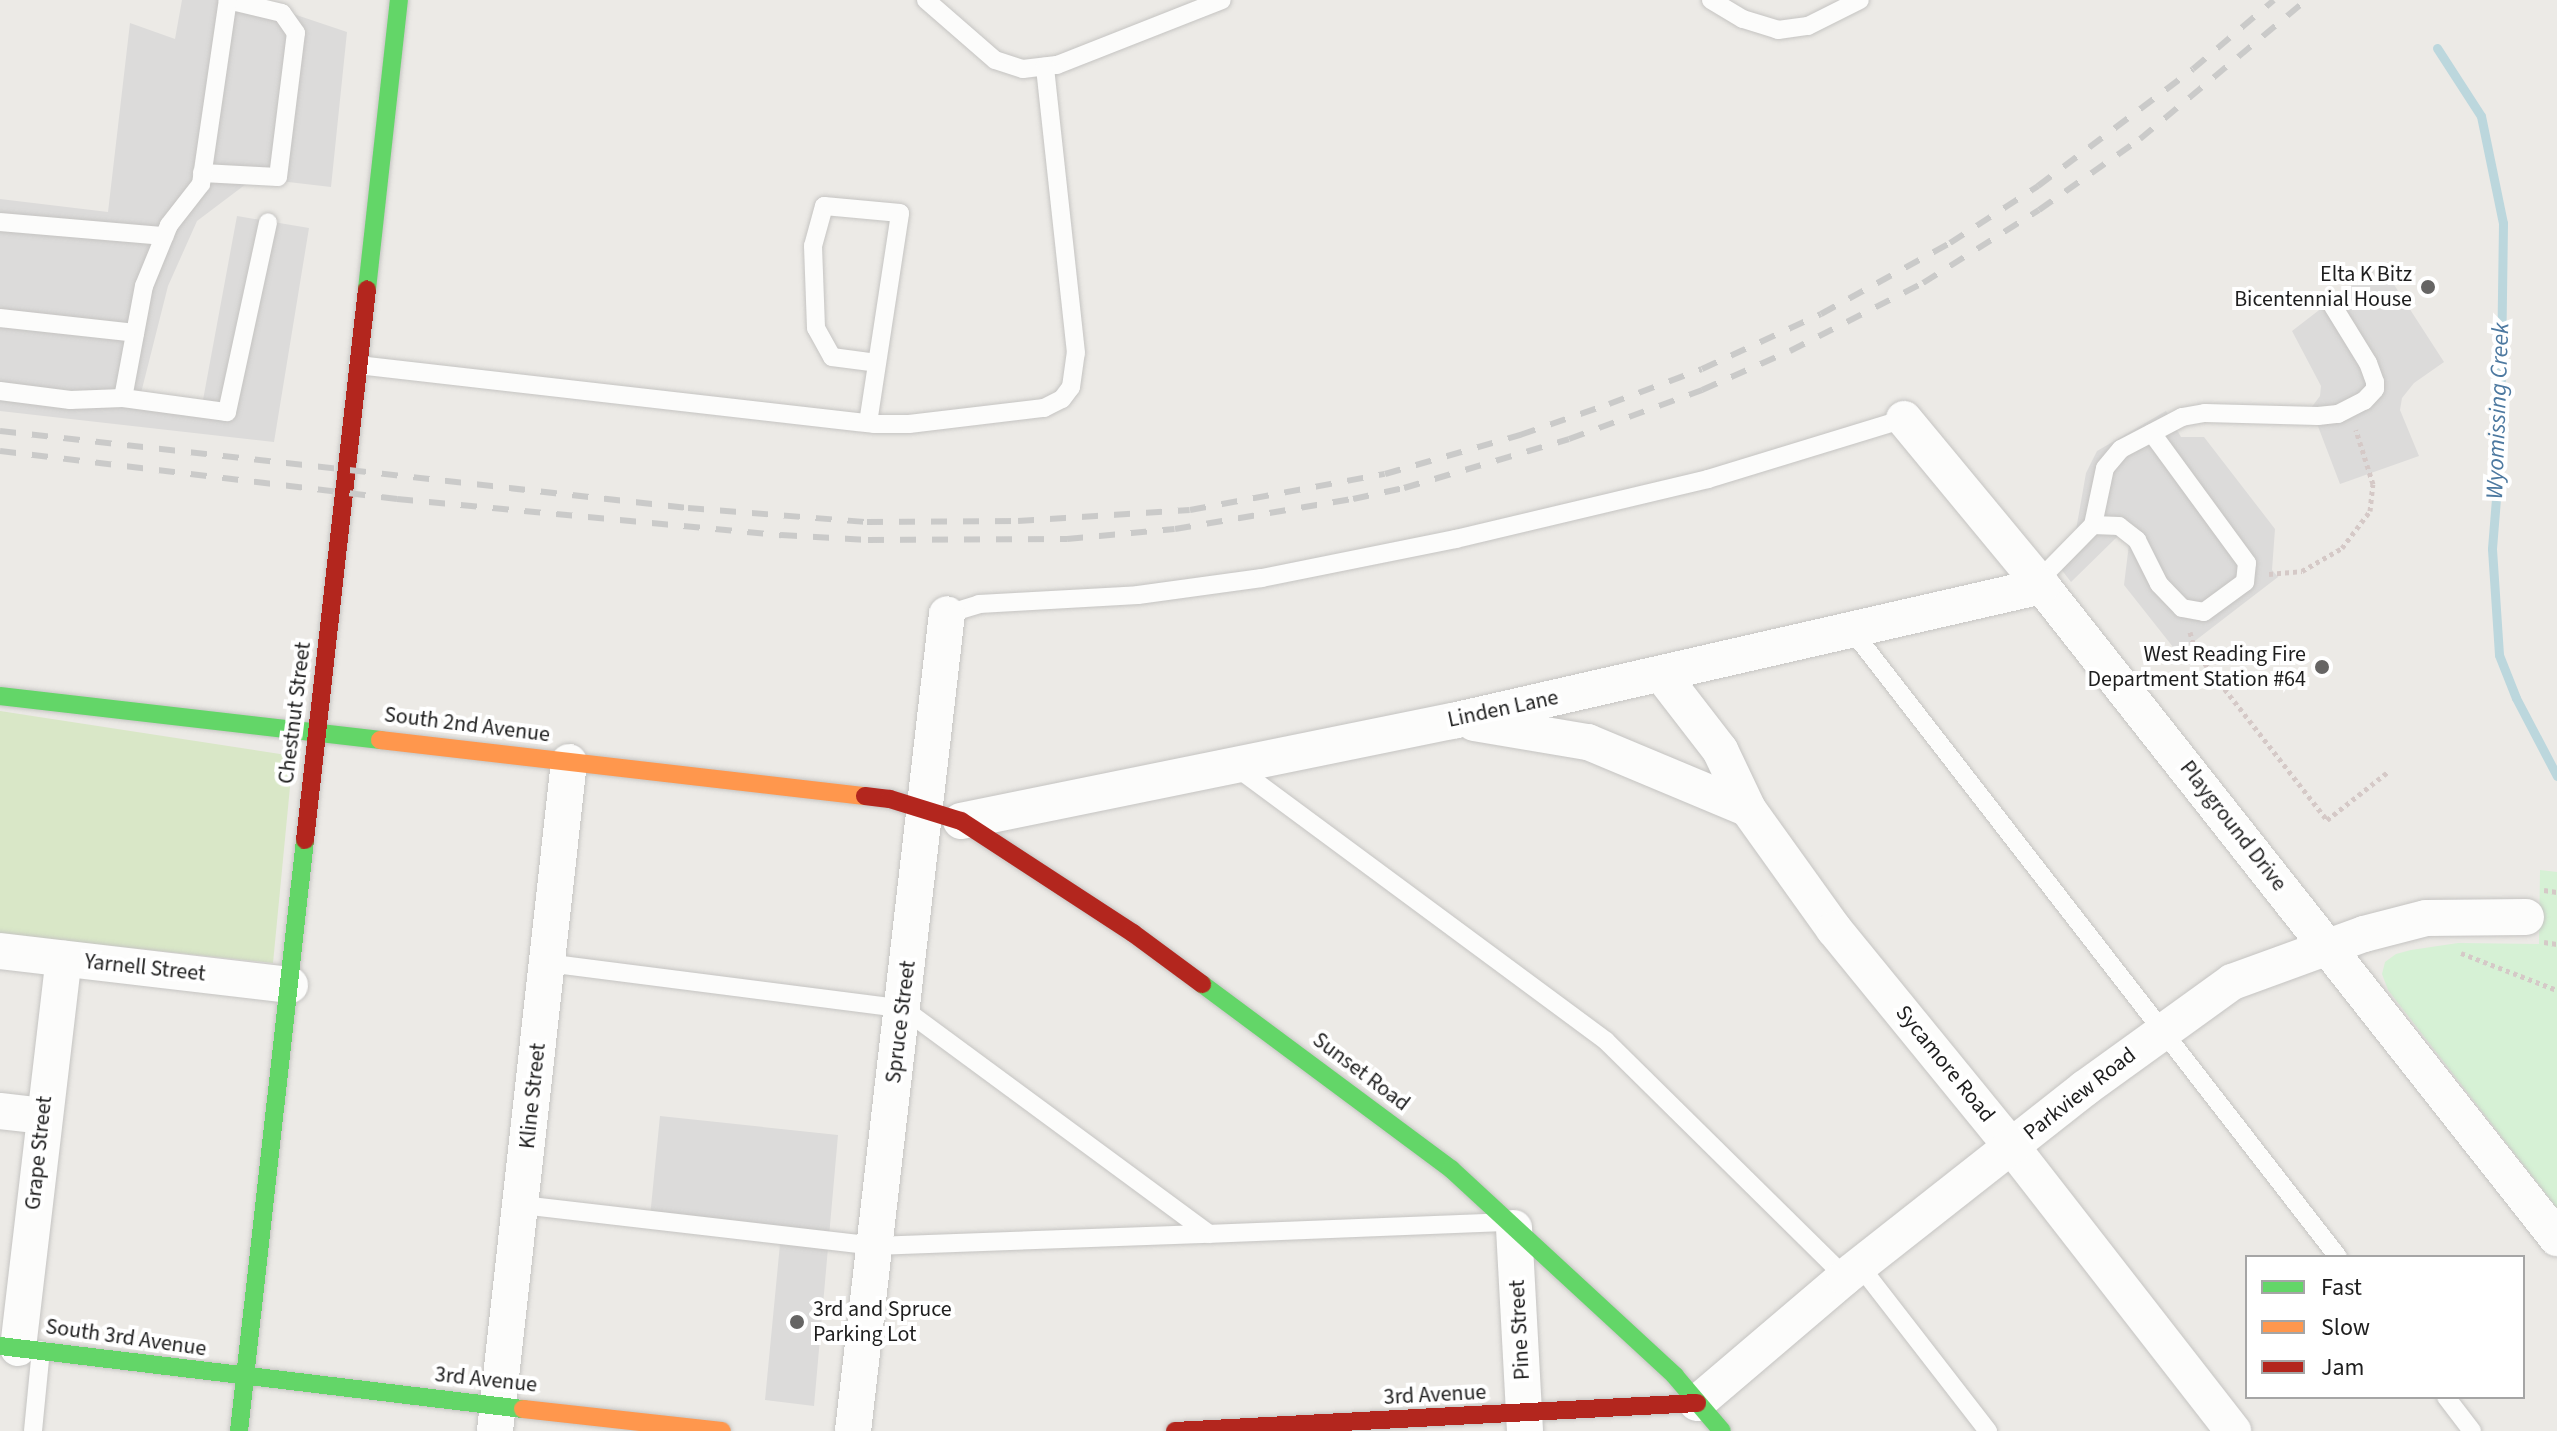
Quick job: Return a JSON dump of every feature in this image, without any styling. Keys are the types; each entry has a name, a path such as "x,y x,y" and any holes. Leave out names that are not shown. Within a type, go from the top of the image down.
{"street":[{"name":"Chestnut Street","path":"239,1431 399,0"},
{"name":"Playground Drive","path":"1904,419 2040,583 2557,1238"},
{"name":"Linden Lane","path":"961,821 1662,675 2040,583"},
{"name":"Spruce Street","path":"853,1431 904,1009 947,614"},
{"name":"Sycamore Road","path":"1662,675 1720,750 1748,809 1834,929 2012,1147 2233,1431"},
{"name":"South 2nd Avenue","path":"0,696 890,799 927,809"},
{"path":"1457,720 1588,742 1748,809"},
{"name":"Kline Street","path":"496,1418 569,762"},
{"name":"Sunset Road","path":"927,809 961,821 1133,933 1451,1169 1675,1376 1722,1431"},
{"name":"Parkview Road","path":"1697,1403 1853,1271 2162,1031 2232,982 2329,947 2426,918 2526,917"},
{"name":"Yarnell Street","path":"0,951 290,985"},
{"name":"Grape Street","path":"20,1348 43,1116 64,959"},
{"path":"0,1111 43,1116"},
{"name":"Pine Street","path":"1511,1225 1524,1423"},
{"name":"South 3rd Avenue","path":"20,1348 245,1378"},
{"name":"3rd Avenue","path":"245,1378 496,1418 722,1431"},
{"name":"3rd Avenue","path":"1175,1431 1524,1423 1697,1403"}],"lane":[{"path":"123,398 144,286 164,236 201,184 202,173 228,0 282,13 296,33 278,177 202,173"},
{"path":"926,0 995,60 1023,69 1057,65 1222,0"},
{"path":"1711,0 1743,19 1778,30 1808,26 1860,0"},
{"path":"358,365 868,423 909,424 1044,408 1062,399 1071,387 1076,353 1045,67"},
{"path":"868,423 900,213 824,206 813,246 816,328 832,357 877,363"},
{"path":"0,222 164,236"},
{"path":"0,391 70,400 123,398 227,412 268,222"},
{"path":"2040,583 2093,525 2105,468 2121,449 2182,417 2205,413 2308,417 2350,410 2372,393 2375,382 2368,363 2333,306"},
{"path":"0,318 135,333"},
{"path":"947,614 979,604 1138,595 1262,578 1456,539 1708,479 1904,419"},
{"path":"2093,525 2119,526 2137,540 2159,584 2182,608 2204,612 2245,582 2247,563 2152,433"},
{"path":"1850,628 2336,1255"},
{"path":"1234,765 1606,1041 1853,1271 1988,1431"},
{"path":"547,963 904,1009 1209,1234"},
{"path":"522,1205 874,1246 1511,1225"},
{"path":"20,1348 33,1431"},
{"path":"2448,1399 2472,1431"}],"path":[{"path":"2247,563 2267,574 2302,571 2342,548 2370,511 2373,484 2350,410"},
{"path":"2182,608 2195,651 2327,820 2389,771"},
{"path":"2459,951 2557,990"}],"green space":[{"path":"0,711 293,756 273,963 0,934"},
{"path":"2540,870 2557,872 2557,1208 2388,990 2382,974 2385,962 2396,954 2411,950 2458,943 2539,944"}],"shaded area":[{"path":"182,0 252,0 347,32 331,187 254,178 197,221 168,286 140,397 203,400 237,216 309,228 274,442 0,411 0,199 108,212 130,23 175,39"},
{"path":"2380,263 2444,362 2414,383 2402,398 2400,410 2419,456 2340,484 2311,408 2320,396 2321,386 2292,331"},
{"path":"2166,411 2181,437 2204,437 2275,529 2272,570 2278,577 2187,647 2173,647 2124,585 2129,544 2118,536 2071,582 2051,556 2076,530 2086,473 2097,451"},
{"name":"3rd and Spruce Parking Lot","path":"660,1116 838,1135 814,1406 765,1400 780,1244 649,1227"}],"waterway":[{"name":"Wyomissing Creek","path":"2437,48 2481,116 2503,223 2500,449 2492,549 2499,655 2516,698 2557,776"}],"railway":[{"path":"0,431 688,508 867,522 1018,521 1190,510 1385,474 1520,435 1609,404 1702,369 1821,314 1950,243 2038,186 2193,69 2274,0"},
{"path":"0,451 397,499 781,535 868,540 1067,539 1175,529 1353,499 1404,488 1569,439 1702,390 1790,351 1923,283 2039,210 2140,139 2306,0"}],"traffic: fast":[{"path":"367,289 399,0"},
{"path":"0,696 380,740"},
{"path":"239,1431 305,840"},
{"path":"1202,984 1451,1169 1675,1376 1722,1431"},
{"path":"0,1346 523,1409"}],"traffic: slow":[{"path":"380,740 865,796"},
{"path":"523,1409 722,1431"}],"traffic: jam":[{"path":"305,840 367,289"},
{"path":"865,796 890,799 961,821 1133,933 1202,984"},
{"path":"1175,1431 1697,1403"}],"place":[{"name":"Elta K Bitz Bicentennial House","path":"2428,287"},
{"name":"West Reading Fire Department Station #64","path":"2322,667"},
{"name":"3rd and Spruce Parking Lot","path":"797,1322"}]}
